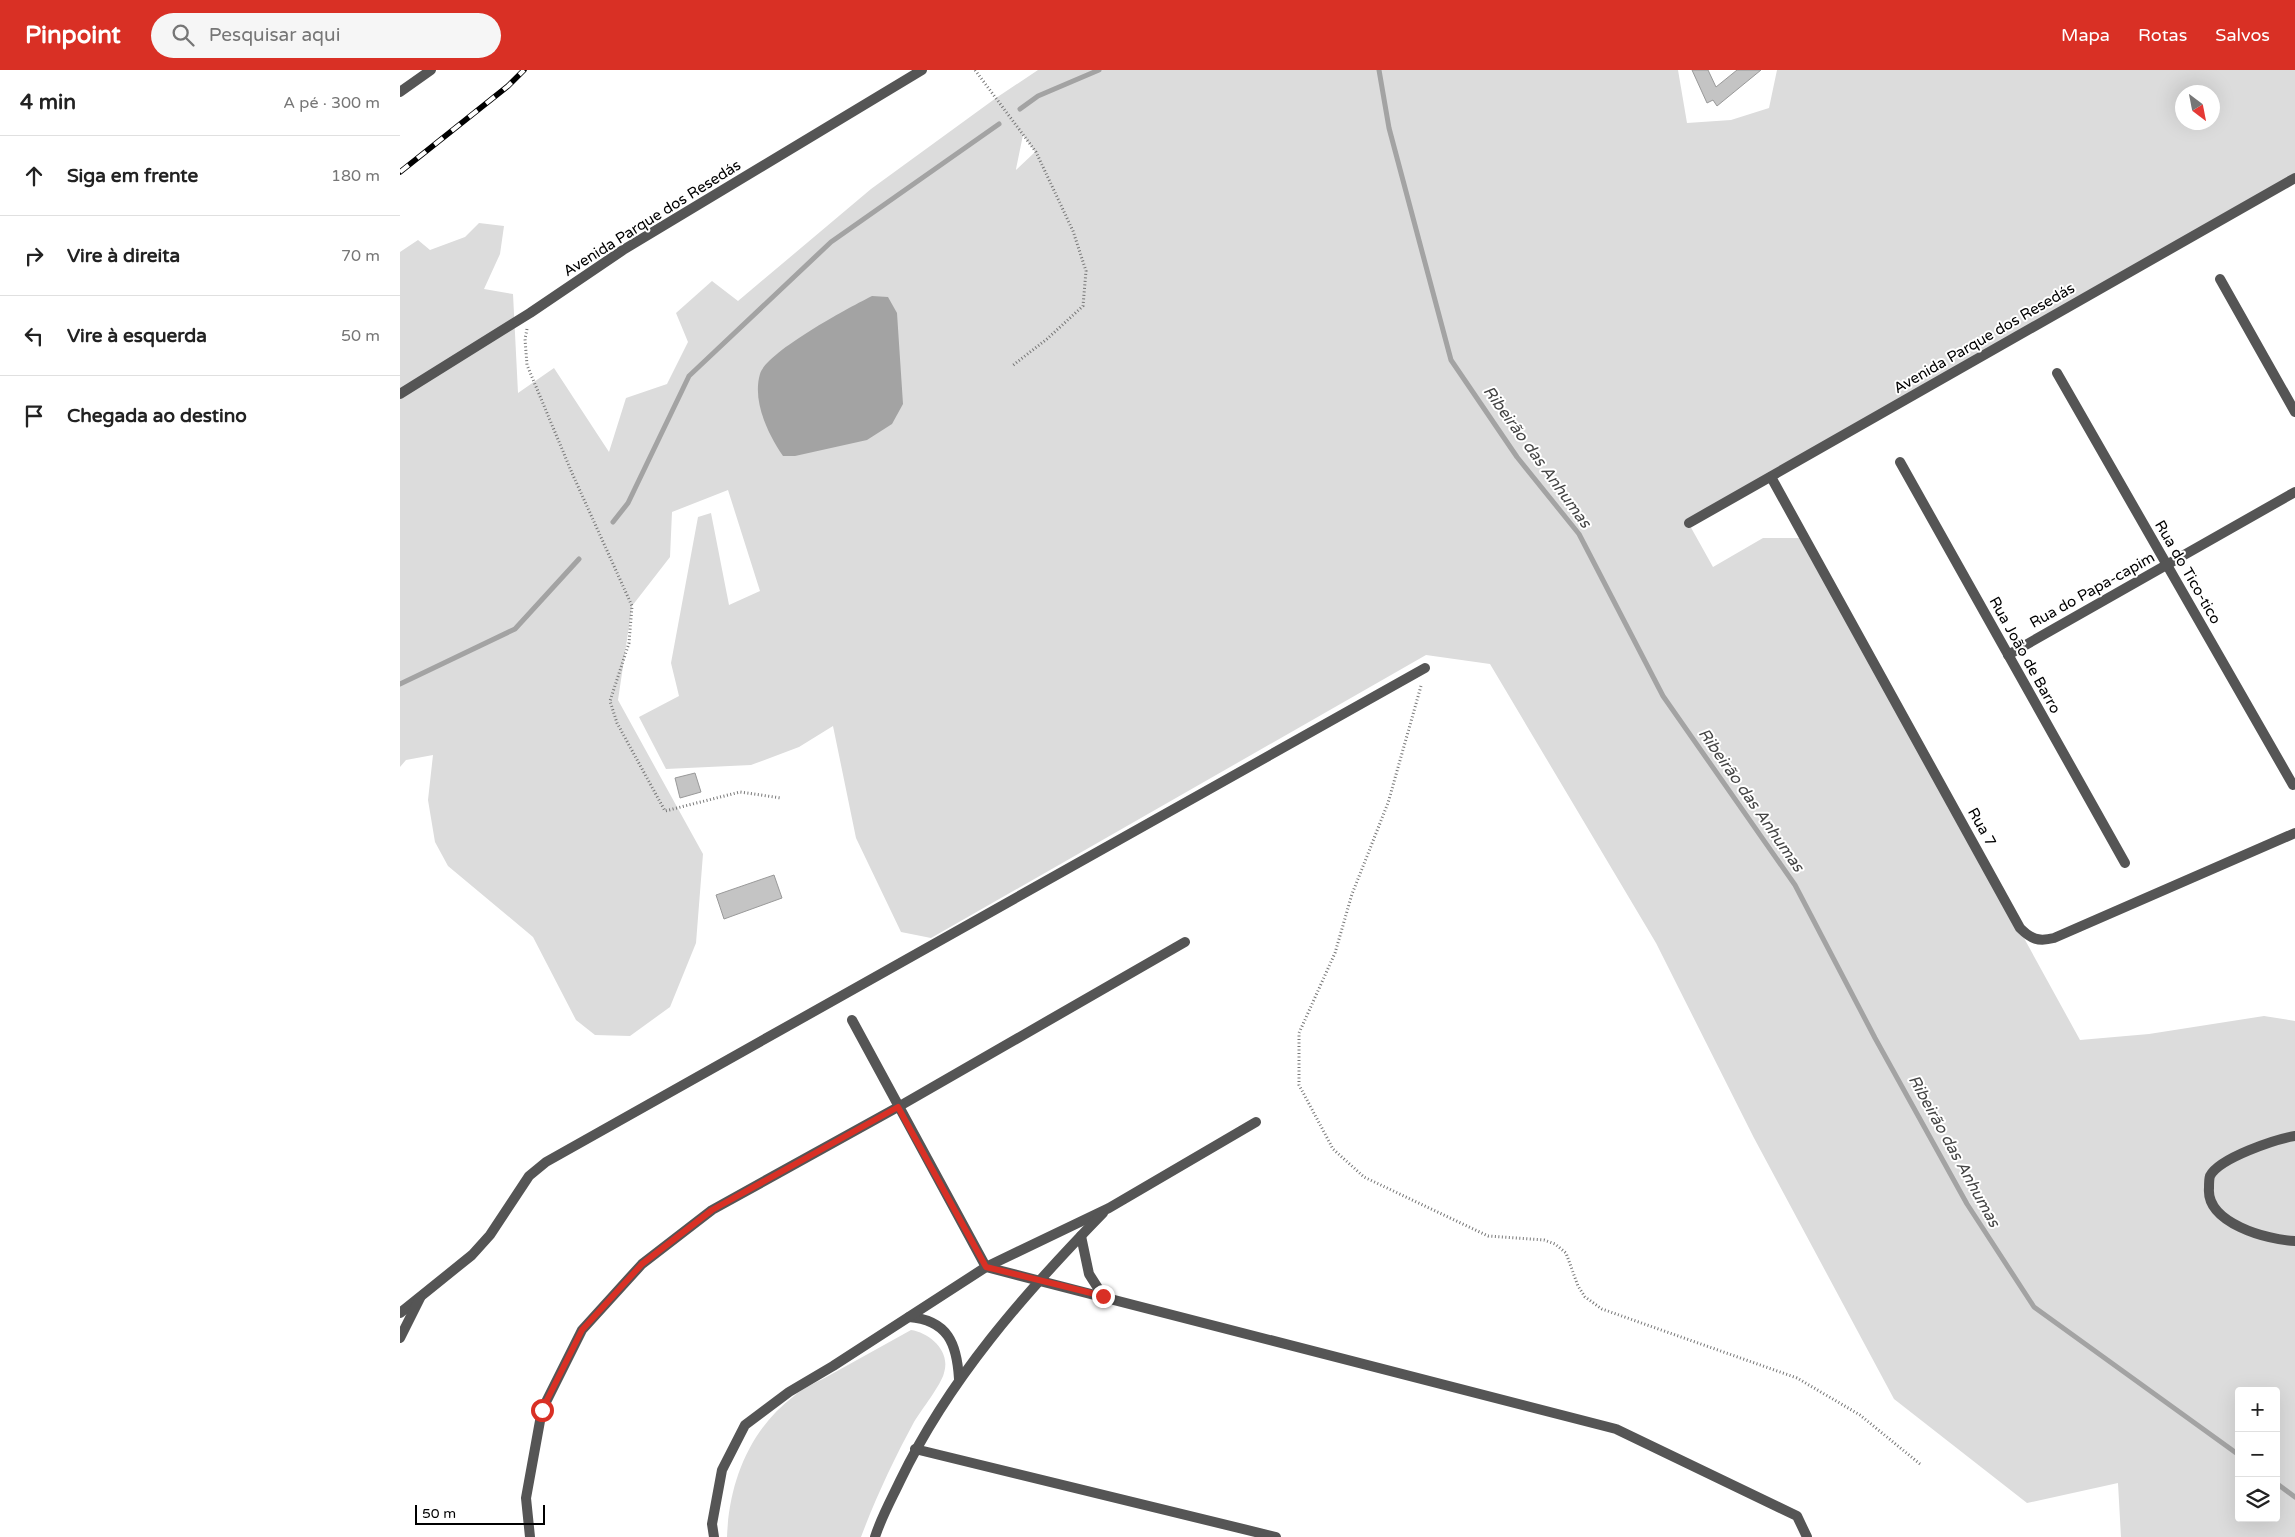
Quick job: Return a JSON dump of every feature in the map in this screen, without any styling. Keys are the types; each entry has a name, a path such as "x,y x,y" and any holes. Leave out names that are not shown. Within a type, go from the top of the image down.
{"street":[{"name":"Avenida Parque dos Resedás","path":"400,394 530,313 623,250 922,70"},
{"path":"400,92 428,71"},
{"name":"Avenida Parque dos Resedás","path":"1689,524 2295,178"},
{"path":"2220,279 2295,412"},
{"name":"Rua do Tico-tico","path":"2057,373 2293,785"},
{"name":"Rua João de Barro","path":"1900,462 2125,863"},
{"name":"Rua 7","path":"1771,477 2020,928 2028,936 2040,941 2054,938 2295,833"},
{"name":"Rua do Papa-capim","path":"2008,655 2295,492"},
{"path":"400,1312 472,1255 490,1236 529,1176 546,1162 1425,668"},
{"path":"530,1537 526,1498 542,1410 582,1330 642,1264 712,1210 898,1107 1184,942"},
{"path":"852,1020 986,1267 1616,1429 1797,1516 1807,1537"},
{"path":"714,1537 712,1524 722,1470 745,1425 789,1392 834,1366 986,1267 1109,1208 1256,1122"},
{"path":"2295,1136 2276,1139 2220,1166 2210,1176 2209,1194 2216,1210 2233,1223 2256,1234 2279,1241 2295,1241"},
{"path":"875,1537 880,1522 915,1449 959,1379 1039,1280 1109,1208"},
{"path":"1081,1236 1089,1274 1103,1296"},
{"path":"400,1338 422,1294"},
{"path":"909,1317 930,1321 947,1334 957,1354 959,1379"},
{"path":"915,1449 1276,1537"}],"path":[{"path":"975,70 1036,152 1073,231 1086,271 1083,306 1047,339 1012,366"},
{"path":"530,313 526,339 527,365 572,473 632,606 629,643 610,701 617,723 665,810 740,792 781,798"},
{"path":"1425,668 1388,803 1352,894 1335,953 1299,1033 1299,1085 1333,1149 1364,1177 1488,1236 1544,1240 1555,1244 1566,1254 1578,1286 1585,1297 1602,1309 1797,1378 1860,1414 1920,1464"}],"shaded area":[{"path":"1038,70 1678,70 1687,123 1731,120 1769,108 1777,70 2295,70 2295,178 1689,524 1713,567 1763,538 1804,538 2080,1040 2149,1034 2264,1016 2295,1021 2295,1537 2121,1537 2118,1483 2027,1503 1894,1399 1754,1138 1656,943 1490,664 1426,655 931,938 901,932 856,838 833,726 799,747 751,765 666,769 639,717 679,696 671,663 698,517 711,513 729,605 760,591 728,490 672,512 670,557 632,606 618,700 703,854 696,943 670,1007 630,1036 595,1035 576,1020 533,937 448,866 435,842 428,800 433,755 406,760 400,767 400,252 418,240 430,250 465,237 479,223 504,226 500,254 484,289 513,294 518,393 554,368 609,452 626,398 667,384 688,342 676,313 712,281 738,301 871,189 996,98","holes":["1023,135 1035,152 1016,170"]},
{"path":"872,296 888,297 897,313 903,404 892,424 867,440 795,456 783,456 772,438 763,417 758,395 760,374 777,354 792,343 828,320"},
{"path":"911,1330 925,1335 937,1344 944,1357 944,1373 899,1450 861,1537 727,1537 732,1497 744,1459 765,1425 778,1410 802,1390"}],"building":[{"path":"1692,70 1708,70 1716,87 1737,70 1761,70 1717,106 1713,100 1707,103"},
{"path":"695,773 701,792 680,798 675,778"},
{"path":"774,875 782,898 724,919 716,895"}],"waterway":[{"path":"1020,109 1038,96 1099,70"},
{"name":"Ribeirão das Anhumas","path":"1379,70 1389,128 1451,360 1517,457 1579,534 1663,696 1795,885 1875,1038 1967,1204 2034,1307 2235,1452"},
{"path":"613,522 628,503 689,376 831,242 999,124"},
{"path":"400,684 515,629 579,559"},
{"name":"Ribeirão das Anhumas","path":"2280,1486 2295,1497"}],"railway":[{"path":"400,172 508,86 524,70"}],"route":[{"path":"542,1410 582,1330 642,1264 712,1210 898,1107 986,1267 1103,1296"}]}
